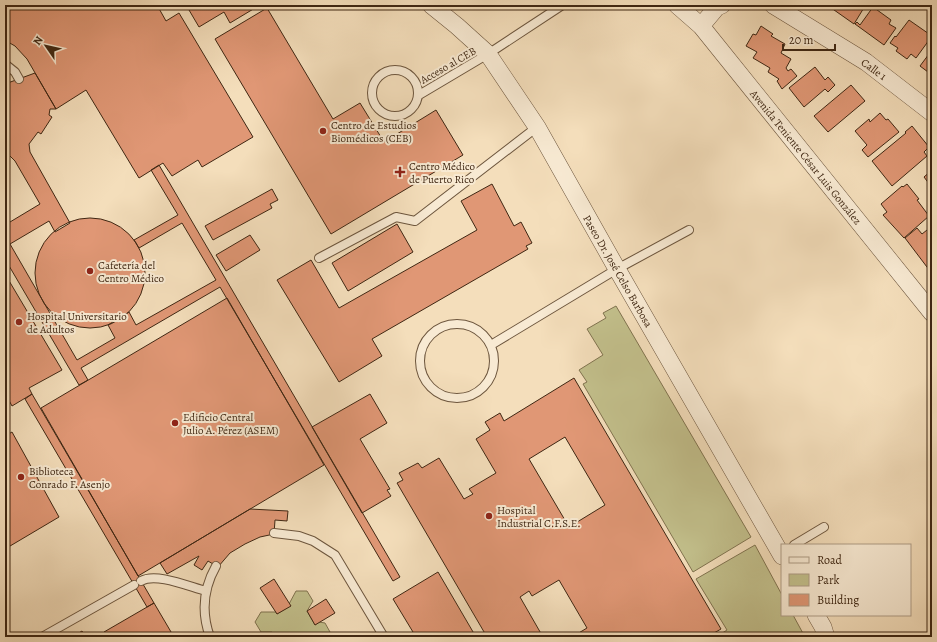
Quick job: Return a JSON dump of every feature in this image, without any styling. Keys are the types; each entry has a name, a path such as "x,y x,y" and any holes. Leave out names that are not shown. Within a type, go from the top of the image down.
{"street":[{"name":"Paseo Dr. José Celso Barbosa","path":"431,5 458,26 488,54 537,127 616,269 781,545"},
{"name":"Avenida Teniente César Luis González","path":"677,5 701,26 932,313"},
{"path":"701,26 717,7 722,5"},
{"name":"Calle 1","path":"773,5 866,62 932,113"},
{"path":"817,616 823,627 826,637"}],"lane":[{"name":"Acceso al CEB","path":"419,95 488,54 561,6"},
{"path":"5,64 15,72 18,79"},
{"path":"397,70 405,72 415,80 419,95 416,105 410,112 404,115 392,116 383,113 378,109 373,99 372,91 379,76 386,72 397,70"},
{"path":"319,258 396,217 415,221 537,127"},
{"path":"491,345 616,269 689,230"},
{"path":"454,323 470,326 482,332 491,345 494,358 491,375 487,383 471,396 459,398 444,396 428,385 421,373 419,362 421,348 433,331 444,325 454,323"},
{"path":"797,544 824,527"},
{"path":"274,533 299,536 313,541 335,555 384,637"},
{"path":"210,637 203,610 210,577 216,566"},
{"path":"42,637 146,578 156,578 206,591"}],"green space":[{"path":"616,306 751,537 693,572 583,384 587,382 579,370 603,355 587,329 606,318 603,313"},
{"path":"755,545 781,593 781,616 794,616 805,637 716,637 727,630 696,579"},
{"path":"296,591 307,591 313,601 307,611 315,625 319,622 325,623 330,632 327,637 275,637 272,632 261,632 255,622 261,612 276,612 277,614 290,606 289,604"}],"building":[{"path":"5,5 157,5 166,21 179,13 253,137 202,167 198,160 172,176 163,163 139,178 86,90 56,109 27,59 15,46 8,42 5,44"},
{"path":"197,5 260,5 230,23 224,12 199,27 189,10"},
{"path":"827,5 864,5 865,6 854,24"},
{"path":"873,7 891,20 889,24 896,28 884,45 855,24 857,22 860,25"},
{"name":"Centro de Estudios Biomédicos (CEB)","path":"267,8 333,119 360,103 384,142 436,110 463,155 331,234 215,39"},
{"path":"909,20 932,36 916,58 911,54 907,59 896,51 898,48 890,43"},
{"path":"761,26 773,34 771,36 785,44 781,53 791,59 786,68 788,71 791,69 797,76 782,89 777,81 779,79 768,72 770,68 753,58 757,52 746,46 753,34 756,35"},
{"path":"932,50 932,75 920,66"},
{"path":"815,67 825,80 828,77 835,85 828,92 825,89 804,107 789,88"},
{"path":"35,73 56,109 50,109 49,115 52,117 41,134 38,132 29,144 30,152 70,223 55,232 49,221 10,244 77,360 115,338 108,325 129,312 136,325 216,280 182,223 139,248 134,240 178,215 151,170 159,165 400,577 393,581 220,287 81,368 88,380 79,385 5,259 5,225 40,204 15,161 10,156 5,157 5,84"},
{"path":"851,85 865,101 828,132 814,116"},
{"path":"880,113 886,120 888,119 899,132 868,157 862,150 867,145 855,131 869,119 870,122"},
{"path":"912,126 929,147 924,152 927,156 892,186 872,161 906,133 905,132"},
{"path":"932,170 932,183 930,185 924,177"},
{"path":"492,184 514,226 521,222 532,243 526,246 528,249 372,339 382,356 339,382 277,280 311,260 339,308 477,230 461,201"},
{"path":"907,184 919,199 917,200 929,216 904,238 883,215 887,212 881,204 902,186 903,187"},
{"path":"272,189 278,200 270,204 272,208 213,240 205,226"},
{"name":"Cafetería del Centro Médico","path":"90,218 101,219 111,223 129,234 140,252 144,262 144,284 140,294 129,312 111,323 101,327 90,328 79,327 69,323 51,312 40,294 36,284 35,273 36,262 40,252 51,234 69,223 79,219"},
{"path":"397,224 413,252 348,291 332,263"},
{"path":"932,226 932,269 930,271 905,238 917,228 922,234"},
{"path":"250,235 260,250 226,271 216,255"},
{"name":"Hospital Universitario de Adultos","path":"5,274 62,370 29,388 32,394 12,406 5,393"},
{"name":"Edificio Central Julio A. Pérez (ASEM)","path":"227,298 324,465 138,576 41,408"},
{"name":"Hospital Industrial C.F.S.E.","path":"574,378 721,629 707,637 572,637 587,628 559,580 532,596 529,591 520,597 543,637 487,637 397,483 403,480 399,473 418,463 422,468 439,458 464,499 473,494 469,489 496,473 476,439 490,430 485,422 500,413 504,421","holes":["565,437 605,505 569,527 529,459"]},
{"path":"32,394 154,603 147,607 25,399"},
{"path":"370,394 387,423 360,439 390,489 387,490 391,496 362,513 312,427"},
{"name":"Biblioteca Conrado F. Asenjo","path":"12,432 59,517 5,549 5,436"},
{"path":"250,509 288,511 287,521 275,520 274,534 260,537 245,544 230,553 218,567 208,561 202,570 194,565 199,556 167,574 160,563"},
{"path":"438,572 476,637 416,637 393,599"},
{"path":"274,579 291,606 277,614 260,588"},
{"path":"326,599 335,613 315,625 307,611"},
{"path":"154,603 174,637 107,637 104,632"},
{"path":"82,631 86,637 72,637"}],"place":[{"name":"Centro de Estudios Biomédicos (CEB)","path":"323,131"},
{"name":"Centro Médico de Puerto Rico","path":"400,172"},
{"name":"Cafetería del Centro Médico","path":"90,271"},
{"name":"Hospital Universitario de Adultos","path":"19,322"},
{"name":"Edificio Central Julio A. Pérez (ASEM)","path":"175,423"},
{"name":"Biblioteca Conrado F. Asenjo","path":"21,477"},
{"name":"Hospital Industrial C.F.S.E.","path":"489,516"}]}
